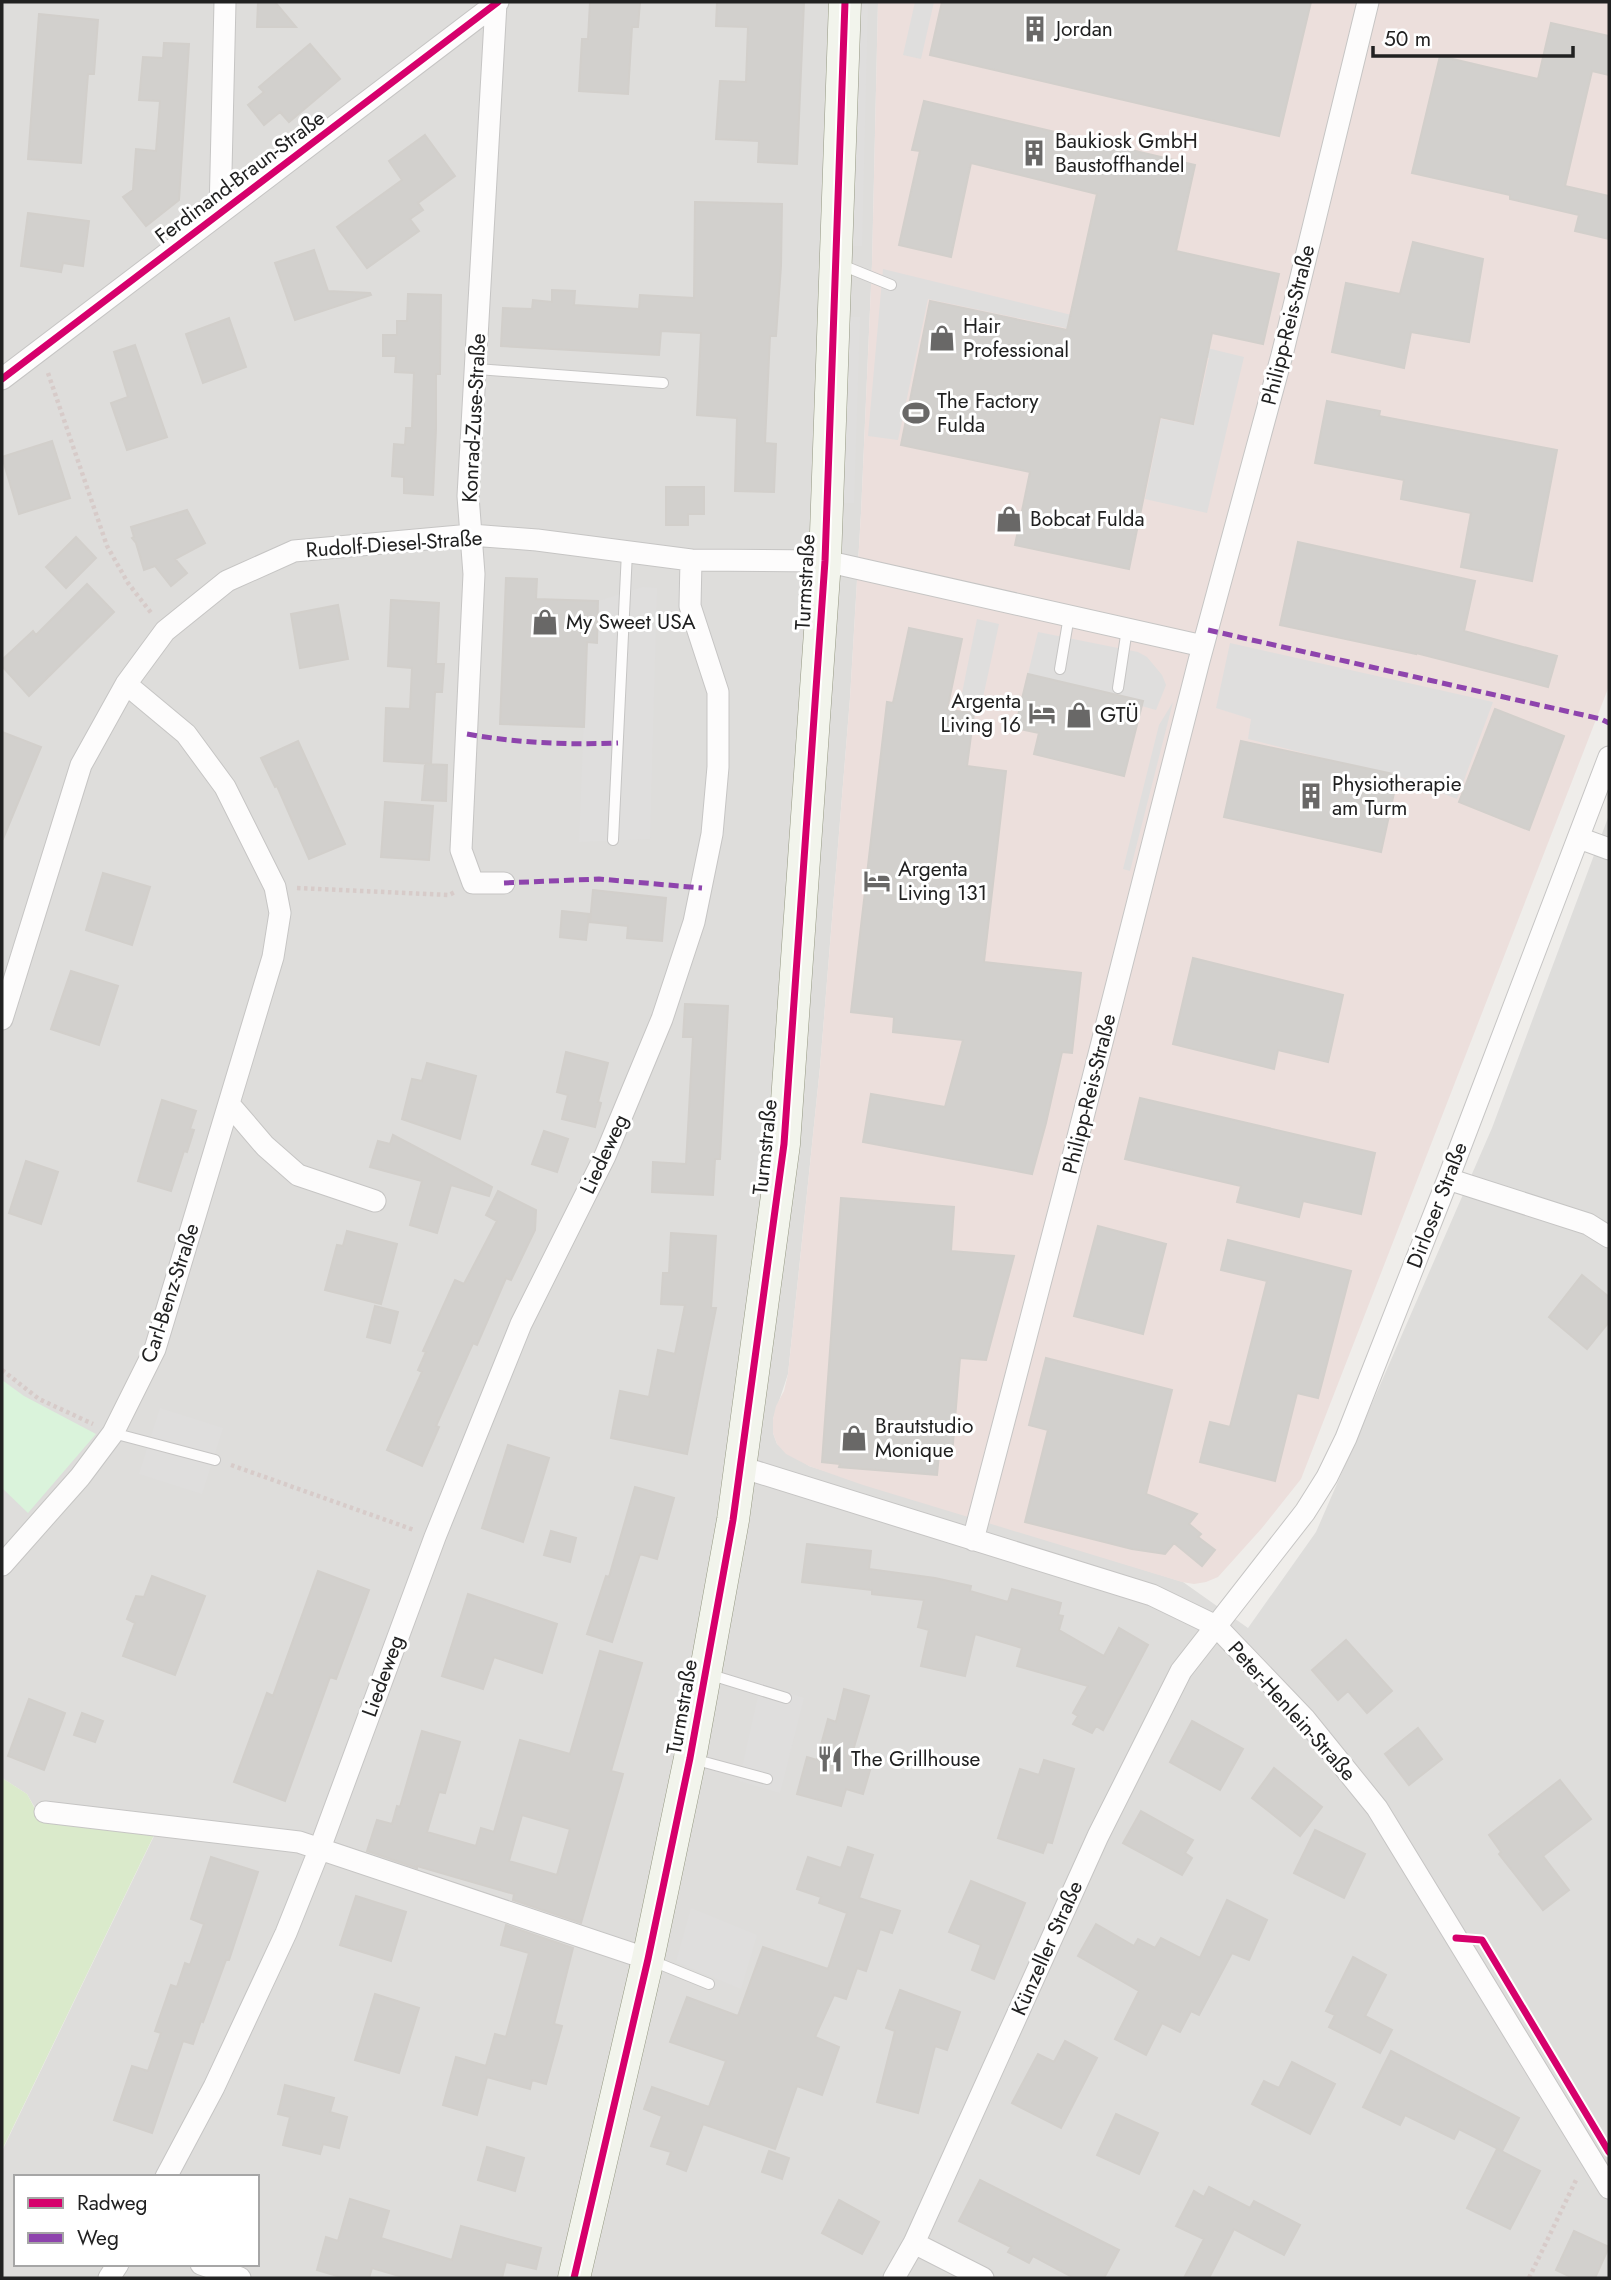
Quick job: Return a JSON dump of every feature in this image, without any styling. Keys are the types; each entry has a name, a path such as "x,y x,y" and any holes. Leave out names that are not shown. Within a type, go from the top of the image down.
{"main road":[{"name":"Turmstraße","path":"574,2278 649,1959 706,1674 741,1467 785,1144 825,561 845,2"}],"street":[{"path":"220,213 225,2"},
{"name":"Philipp-Reis-Straße","path":"973,1541 1203,646 1282,355 1368,2"},
{"name":"Ferdinand-Braun-Straße","path":"2,379 497,3"},
{"name":"Konrad-Zuse-Straße","path":"473,883 461,850 474,574 468,496 497,3"},
{"name":"Rudolf-Diesel-Straße","path":"2,1019 81,765 125,684 165,631 227,581 294,551 471,535 537,540 691,560"},
{"path":"691,560 825,561 1203,646"},
{"name":"Liedeweg","path":"167,2175 215,2087 286,1933 435,1537 521,1324 605,1156 662,1019 694,922 713,821 718,767 718,692 690,606 691,560"},
{"name":"Carl-Benz-Straße","path":"2,1564 80,1477 113,1433 155,1349 273,957 280,913 275,887 225,787 186,734 125,684"},
{"name":"Dirloser Straße","path":"1216,1626 1286,1538 1327,1477 1346,1438 1609,757"},
{"path":"1579,838 1609,849"},
{"path":"473,883 504,883"},
{"path":"229,1104 265,1146 298,1175 375,1201"},
{"path":"1448,1179 1588,1224 1609,1237"},
{"name":"Peter-Henlein-Straße","path":"741,1467 1152,1595 1216,1626 1306,1719 1377,1808 1609,2189"},
{"name":"Künzeller Straße","path":"894,2278 914,2243 1098,1836 1181,1671 1216,1626"},
{"path":"45,1812 299,1842 649,1959"},
{"path":"914,2243 983,2278"},
{"path":"207,2266 240,2278"}],"lane":[{"path":"836,263 891,285"},
{"path":"477,369 663,383"},
{"path":"613,840 627,551"},
{"path":"1060,669 1069,616"},
{"path":"1118,688 1128,629"},
{"path":"113,1433 215,1460"},
{"name":"Turmstraße","path":"706,1674 786,1698"},
{"name":"Turmstraße","path":"690,1758 767,1779"},
{"path":"649,1959 709,1984"}],"path":[{"path":"49,377 107,546 128,583 165,631"},
{"path":"275,887 449,895 473,883"},
{"path":"2,1370 39,1399 113,1433"},
{"path":"215,1460 435,1537"},
{"path":"1529,2278 1588,2154"}],"shaded area":[{"path":"2,2 878,2 872,264 850,698 807,1193 788,1374 773,1419 773,1433 777,1444 809,1466 1183,1582 1248,1628 1316,1532 1492,1128 1609,815 1609,2278 2,2278 2,2151 155,1834 42,1820 27,1794 2,1778"},
{"path":"858,2 868,2 862,246 852,246"},
{"path":"878,2 1609,2 1609,686 1301,1479 1218,1577 1206,1582 1182,1582 863,1485 809,1466 786,1454 777,1444 773,1433 776,1406 784,1391 788,1374 807,1193 850,698 872,264"},
{"path":"915,2 934,2 921,59 903,55"},
{"path":"883,269 1244,357 1207,513 1145,499 1161,419 1194,425 1209,358 928,299 898,440 868,436"},
{"path":"848,317 860,317 854,503 842,503"},
{"path":"643,587 657,588 650,839 579,842 587,642 597,642 598,601"},
{"path":"977,619 999,624 982,702 961,698"},
{"path":"1038,632 1138,652 1147,657 1162,675 1166,685 1156,710 1028,674"},
{"path":"1230,643 1493,702 1457,799 1403,778 1248,739 1251,719 1216,708"},
{"path":"1173,702 1130,871 1123,869 1159,725"},
{"path":"160,1408 223,1428 202,1494 139,1474"},
{"path":"761,1683 804,1698 780,1793 739,1781"},
{"path":"691,1908 757,1935 741,1989 676,1962"}],"green space":[{"path":"2,1380 24,1396 96,1434 28,1513 2,1488"},
{"path":"2,1778 27,1794 41,1820 155,1833 2,2150"}],"building":[{"path":"258,2 275,2 296,27 257,27"},
{"path":"590,2 640,2 638,27 632,27 628,94 579,91 582,39 588,39"},
{"path":"717,2 804,2 797,164 758,162 759,141 716,139 720,81 746,82 748,27 716,26"},
{"path":"942,2 1311,2 1279,136 930,55"},
{"path":"39,14 98,20 94,74 88,74 81,163 28,159"},
{"path":"1551,23 1609,36 1609,75 1592,71 1565,186 1609,196 1609,239 1575,231 1579,215 1510,199 1510,195 1412,173 1440,56 1538,79"},
{"path":"164,43 189,44 179,200 146,226 123,197 133,190 136,149 156,151 160,101 139,100 143,57 163,58"},
{"path":"310,44 340,79 289,122 280,112 264,125 248,105 264,92 259,87"},
{"path":"924,101 1195,165 1176,251 1279,274 1263,344 1212,333 1193,424 1160,417 1129,569 1015,545 1030,472 901,445 930,301 1067,330 1097,194 971,163 951,257 899,245 920,151 912,150"},
{"path":"425,135 455,176 418,203 423,210 410,219 419,231 367,268 337,227 402,180 389,161"},
{"path":"695,202 782,204 781,266 776,336 770,336 765,443 776,444 774,492 735,491 737,418 697,415 701,333 661,331 659,355 501,346 503,308 532,309 533,300 552,302 552,290 575,291 574,305 639,309 640,295 694,298"},
{"path":"28,213 89,221 83,266 63,263 61,272 21,266"},
{"path":"1413,242 1483,259 1469,342 1411,332 1404,368 1332,352 1346,283 1400,294"},
{"path":"314,250 328,291 371,295 295,320 275,263"},
{"path":"408,294 441,295 440,374 436,374 433,495 404,493 404,477 392,476 394,444 405,445 406,428 412,428 414,373 395,372 396,356 383,356 383,335 397,335 397,321 407,321"},
{"path":"229,318 246,367 203,383 186,334"},
{"path":"135,345 167,437 127,450 111,403 128,397 114,352"},
{"path":"1327,401 1380,411 1379,416 1557,450 1532,581 1461,567 1471,513 1401,499 1404,480 1315,463"},
{"path":"52,441 70,498 19,514 2,457"},
{"path":"666,487 704,487 704,514 688,514 688,525 666,525"},
{"path":"187,510 205,543 175,559 187,573 171,586 155,566 144,570 132,538 131,527"},
{"path":"76,537 96,558 66,588 46,567"},
{"path":"1298,542 1475,581 1464,631 1557,656 1548,687 1416,653 1280,625"},
{"path":"506,578 537,579 536,599 598,601 597,643 587,642 584,727 500,724"},
{"path":"87,584 114,612 29,696 2,666 2,660 33,631 36,635"},
{"path":"391,600 439,603 436,664 444,664 442,692 435,692 431,764 384,761 386,708 410,709 412,668 388,666"},
{"path":"338,605 348,659 300,668 291,614"},
{"path":"909,628 962,639 947,710 974,713 967,766 1006,771 984,962 1081,973 1072,1053 1062,1052 1032,1174 863,1142 871,1094 945,1107 963,1040 893,1032 894,1017 851,1012 887,702 893,703"},
{"name":"GTÜ","path":"1028,674 1143,701 1124,776 1034,754 1039,733 1015,728"},
{"path":"1495,709 1564,736 1529,830 1459,802"},
{"path":"2,732 41,747 3,839 2,839"},
{"path":"298,741 345,844 309,859 277,786 275,787 261,758"},
{"name":"Physiotherapie am Turm","path":"1241,741 1398,775 1381,852 1224,817"},
{"path":"425,764 447,765 446,801 422,800"},
{"path":"385,802 433,806 429,860 381,857"},
{"path":"103,873 150,887 132,945 86,930"},
{"path":"593,890 666,898 662,941 627,938 628,926 590,922"},
{"path":"562,911 589,914 586,940 560,937"},
{"path":"1193,958 1343,995 1328,1062 1278,1050 1274,1069 1173,1044"},
{"path":"71,971 118,986 99,1045 51,1029"},
{"path":"685,1004 728,1006 720,1159 715,1159 713,1195 652,1192 653,1162 686,1164 693,1037 683,1037"},
{"path":"566,1052 608,1063 595,1127 562,1119 568,1095 557,1092"},
{"path":"427,1063 476,1076 460,1139 402,1119 412,1079 422,1081"},
{"path":"1140,1098 1375,1153 1361,1214 1303,1201 1299,1217 1237,1202 1241,1186 1125,1159"},
{"path":"162,1100 196,1111 190,1129 194,1130 171,1191 138,1181"},
{"path":"544,1131 568,1139 557,1172 532,1164"},
{"path":"393,1135 492,1187 489,1196 451,1185 437,1233 410,1225 422,1181 370,1167 378,1141 390,1144"},
{"path":"26,1161 58,1172 41,1224 9,1213"},
{"path":"498,1191 536,1210 535,1230 511,1280 506,1278 477,1345 473,1343 436,1426 439,1427 422,1466 387,1450 422,1372 418,1370 426,1352 423,1351 455,1280 464,1284 497,1221 486,1215"},
{"path":"841,1198 954,1207 951,1251 1014,1256 986,1360 960,1358 952,1456 939,1455 937,1475 839,1467 840,1464 822,1462"},
{"path":"1098,1226 1166,1244 1143,1334 1074,1316"},
{"path":"347,1231 397,1244 381,1304 325,1290 337,1245 343,1246"},
{"path":"671,1233 716,1236 711,1308 716,1308 687,1454 611,1438 620,1391 649,1397 658,1350 675,1354 685,1305 661,1304 663,1273 669,1273"},
{"path":"1228,1240 1351,1271 1318,1398 1297,1393 1275,1481 1200,1462 1210,1422 1230,1427 1267,1281 1221,1270"},
{"path":"1582,1275 1609,1297 1609,1322 1587,1349 1549,1317"},
{"path":"375,1306 398,1312 390,1343 367,1337"},
{"path":"1046,1358 1172,1390 1146,1494 1197,1514 1189,1524 1201,1534 1198,1537 1215,1550 1202,1566 1174,1543 1165,1554 1132,1549 1025,1522 1048,1430 1029,1425"},
{"path":"508,1445 549,1458 523,1542 482,1528"},
{"path":"635,1487 674,1498 657,1559 640,1554 612,1642 587,1634 606,1576 609,1577"},
{"path":"551,1531 576,1538 570,1562 544,1555"},
{"path":"807,1544 871,1551 869,1569 971,1586 970,1591 1008,1602 1012,1589 1061,1603 1058,1615 1063,1616 1059,1630 1104,1656 1119,1628 1148,1645 1103,1730 1096,1726 1092,1733 1073,1724 1078,1716 1073,1713 1088,1686 1017,1666 1022,1648 975,1634 965,1676 921,1666 929,1630 918,1627 924,1600 872,1594 872,1590 802,1582"},
{"path":"318,1571 369,1590 336,1679 330,1677 285,1801 234,1782 267,1693 273,1696"},
{"path":"152,1576 205,1596 175,1675 123,1656 135,1623 127,1619 136,1596 144,1597"},
{"path":"468,1594 557,1624 542,1673 494,1657 483,1689 442,1676"},
{"path":"1346,1640 1392,1691 1367,1713 1348,1691 1338,1700 1312,1670"},
{"path":"600,1651 642,1663 611,1771 623,1774 581,1923 513,1900 514,1894 417,1868 367,1851 377,1820 392,1824 397,1806 400,1807 422,1731 460,1742 445,1793 439,1792 427,1832 476,1846 481,1828 494,1832 520,1740 570,1754","holes":["522,1815 570,1829 557,1875 509,1861"]},
{"path":"844,1689 869,1696 852,1754 873,1760 863,1794 846,1789 841,1806 797,1794 807,1757 817,1760 828,1719 836,1722"},
{"path":"29,1699 65,1713 44,1770 8,1756"},
{"path":"82,1713 103,1721 95,1742 74,1735"},
{"path":"1192,1721 1243,1749 1220,1790 1170,1762"},
{"path":"1418,1728 1442,1759 1409,1785 1385,1754"},
{"path":"1044,1760 1074,1769 1052,1843 1047,1842 1043,1853 998,1838 1020,1769 1039,1775"},
{"path":"1274,1768 1322,1807 1300,1836 1252,1798"},
{"path":"1560,1780 1591,1819 1543,1856 1569,1890 1543,1910 1499,1854 1501,1852 1489,1835"},
{"path":"1141,1811 1193,1840 1185,1853 1192,1858 1182,1875 1123,1843"},
{"path":"1315,1830 1365,1854 1344,1898 1294,1873"},
{"path":"848,1847 873,1855 859,1898 900,1911 892,1933 880,1929 866,1971 857,1968 846,1999 834,1995 815,2037 839,2047 822,2095 797,2086 775,2149 703,2124 686,2171 667,2164 671,2152 651,2146 662,2116 644,2109 652,2087 709,2107 726,2061 670,2042 687,1997 738,2016 763,1947 828,1969 847,1913 819,1903 821,1897 797,1889 808,1857 841,1868"},
{"path":"211,1857 258,1872 229,1960 226,1960 193,2044 183,2041 152,2133 114,2120 132,2066 148,2071 161,2033 155,2031 171,1985 177,1987 185,1963 190,1965 204,1924 191,1919"},
{"path":"971,1881 1025,1903 994,1979 972,1970 981,1945 949,1932"},
{"path":"356,1896 406,1912 391,1961 340,1945"},
{"path":"1227,1900 1267,1920 1249,1960 1232,1953 1199,2015 1191,2011 1180,2032 1162,2023 1146,2055 1115,2039 1139,1991 1078,1956 1096,1924 1134,1946 1138,1939 1155,1948 1161,1938 1200,1958"},
{"path":"506,1925 573,1948 554,2024 562,2026 546,2084 532,2080 530,2089 487,2077 477,2115 443,2105 456,2057 486,2066 495,2034 506,2037 529,1953 501,1945"},
{"path":"1353,1957 1386,1975 1365,2016 1392,2030 1380,2053 1329,2027 1335,2015 1326,2011"},
{"path":"900,1990 960,2012 947,2050 935,2046 918,2113 877,2102 895,2031 886,2028"},
{"path":"375,1994 419,2008 399,2073 355,2060"},
{"path":"1065,2041 1097,2058 1061,2128 1012,2103 1038,2054 1054,2062"},
{"path":"1391,2051 1519,2118 1502,2151 1459,2129 1454,2139 1405,2115 1400,2125 1363,2107"},
{"path":"1292,2062 1335,2084 1310,2134 1252,2104 1264,2081 1279,2088"},
{"path":"285,2085 334,2098 330,2112 347,2117 339,2148 323,2144 320,2154 283,2145 290,2117 278,2114"},
{"path":"1116,2114 1158,2133 1139,2174 1097,2155"},
{"path":"487,2147 524,2158 515,2191 478,2180"},
{"path":"1497,2149 1540,2171 1510,2229 1467,2208"},
{"path":"769,2151 789,2158 782,2179 762,2172"},
{"path":"980,2180 1119,2250 1104,2278 1074,2278 1033,2256 1029,2263 1008,2252 1011,2247 959,2221"},
{"path":"1209,2187 1250,2208 1254,2201 1300,2225 1284,2255 1234,2229 1209,2278 1184,2278 1204,2239 1176,2226 1194,2191 1204,2197"},
{"path":"350,2199 389,2211 381,2238 452,2260 461,2226 541,2248 536,2269 506,2262 502,2278 406,2278 372,2268 369,2278 344,2278 317,2270 326,2237 338,2241"},
{"path":"839,2200 879,2222 862,2254 822,2233"},
{"path":"1574,2231 1609,2247 1595,2278 1573,2278 1556,2270"}],"marked path":[{"path":"1208,630 1609,723"},
{"path":"467,734 542,743 618,743"},
{"path":"504,883 599,879 702,888"}],"cycle path":[{"path":"2,379 498,2"},
{"path":"574,2278 648,1959 690,1758 733,1520 784,1144 825,561 845,2"},
{"path":"1456,1938 1482,1940 1609,2152"}],"place":[{"name":"Jordan","path":"1035,29"},
{"name":"Baukiosk GmbH Baustoffhandel","path":"1034,153"},
{"name":"Hair Professional","path":"942,338"},
{"name":"The Factory Fulda","path":"916,413"},
{"name":"Bobcat Fulda","path":"1009,519"},
{"name":"My Sweet USA","path":"545,622"},
{"name":"Argenta Living 16","path":"1042,713"},
{"name":"GTÜ","path":"1079,715"},
{"name":"Physiotherapie am Turm","path":"1311,796"},
{"name":"Argenta Living 131","path":"877,881"},
{"name":"Brautstudio Monique","path":"854,1438"},
{"name":"The Grillhouse","path":"830,1759"}]}
